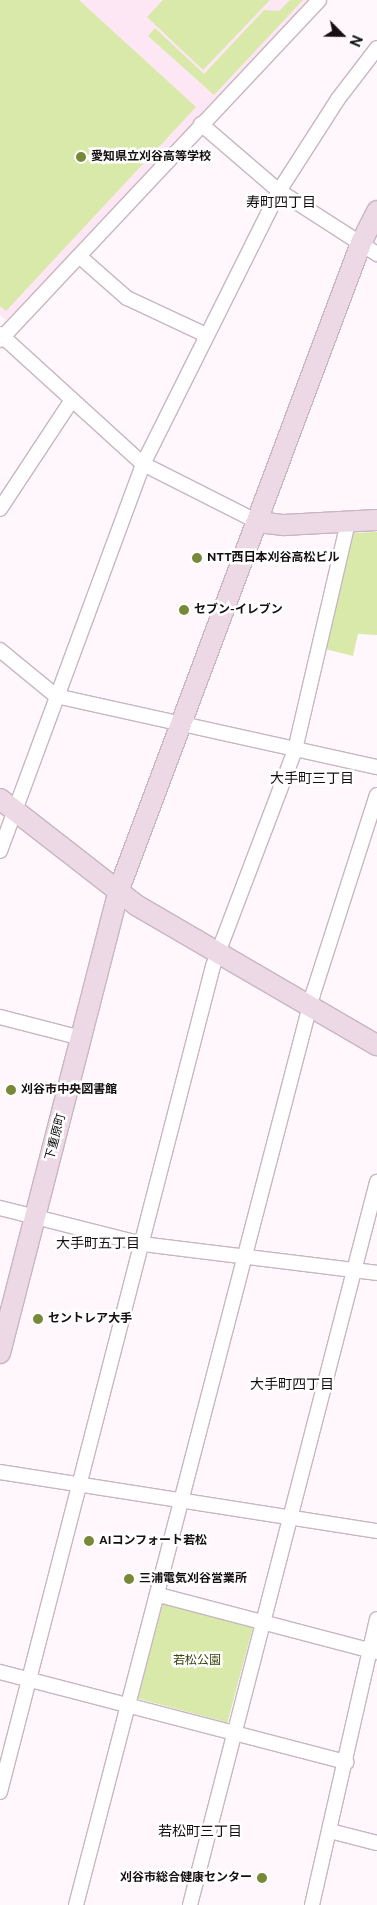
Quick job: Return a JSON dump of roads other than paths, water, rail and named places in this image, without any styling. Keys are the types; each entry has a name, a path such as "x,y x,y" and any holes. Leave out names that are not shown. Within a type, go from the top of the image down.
{"street":[{"path":"320,0 1,337 143,464 258,522 284,525 377,520"},
{"path":"0,851 7,805 56,696 143,464 278,191 338,99 377,48"},
{"path":"202,124 278,191 369,249"},
{"name":"下重原町","path":"0,1352 118,892 179,725 258,522 369,249 377,211"},
{"path":"79,256 128,298 206,335"},
{"path":"0,509 72,400"},
{"path":"0,1792 218,952 295,750 348,522"},
{"path":"0,650 56,696 179,725 377,766"},
{"path":"76,1905 159,1595 310,1008 377,795"},
{"path":"7,805 118,892 310,1008 377,1045"},
{"path":"0,1017 82,1038"},
{"path":"190,1905 377,1182"},
{"path":"0,1208 142,1244 377,1272"},
{"path":"0,1472 377,1531"},
{"path":"159,1595 373,1651"},
{"path":"312,1905 373,1651 377,1619"},
{"path":"0,1672 346,1762"},
{"path":"330,1831 377,1843"}],"place":[{"name":"愛知県立刈谷高等学校","path":"81,157"},
{"name":"NTT西日本刈谷高松ビル","path":"197,558"},
{"name":"セブン-イレブン","path":"184,610"},
{"name":"刈谷市中央図書館","path":"11,1090"},
{"name":"セントレア大手","path":"38,1319"},
{"name":"AIコンフォート若松","path":"89,1541"},
{"name":"三浦電気刈谷営業所","path":"129,1579"},
{"name":"刈谷市総合健康センター","path":"262,1878"}],"district":[{"name":"寿町四丁目","path":"281,202"},
{"name":"大手町三丁目","path":"312,778"},
{"name":"大手町五丁目","path":"98,1243"},
{"name":"大手町四丁目","path":"292,1384"},
{"name":"若松町三丁目","path":"200,1831"}],"park label":[{"name":"若松公園","path":"197,1661"}]}
